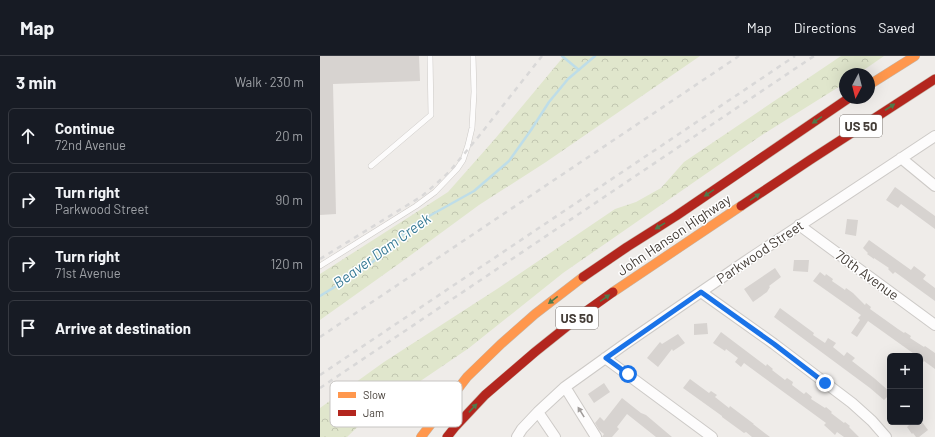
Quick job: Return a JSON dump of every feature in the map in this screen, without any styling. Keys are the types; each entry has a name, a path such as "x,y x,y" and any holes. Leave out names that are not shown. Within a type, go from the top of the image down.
{"highway":[{"path":"875,81 915,56"},
{"name":"John Hanson Highway","path":"462,420 485,395 585,312 810,160 935,79"},
{"name":"John Hanson Highway","path":"462,384 501,344 535,314 576,282 840,104"},
{"path":"414,437 424,427"},
{"name":"John Hanson Highway","path":"421,437 429,427"},
{"name":"John Hanson Highway","path":"447,437 455,427"}],"street":[{"name":"Parkwood Street","path":"517,437 522,429 538,412 565,387 799,225 935,136"},
{"path":"901,158 935,186"},
{"name":"70th Avenue","path":"799,225 935,325"},
{"path":"701,292 774,344 852,403 872,421 886,437"},
{"path":"606,358 712,437"},
{"path":"565,387 596,437"},
{"path":"538,412 555,437"}],"lane":[{"path":"371,166 430,115 430,56"},
{"path":"320,266 416,206 435,192 457,169 468,145 472,128 474,92 473,56"}],"green space":[{"path":"564,56 700,56 546,162 479,205 320,320 320,274 448,192 494,140"},
{"path":"841,56 884,56 867,68 839,68 839,87 759,137 563,273 469,348 420,381 358,381 615,209 636,202 661,188 684,162"},
{"path":"330,401 330,427 357,427 347,437 320,437 320,408"}],"building":[{"path":"320,56 419,56 420,81 333,84 336,214 320,215"},
{"path":"895,187 935,216 935,229 901,204 898,208 886,200"},
{"path":"847,219 858,220 856,236 845,234"},
{"path":"869,240 911,270 914,266 926,275 923,279 935,288 935,301 895,272 893,274 888,269 889,268 867,254 868,253 863,248"},
{"path":"794,260 809,260 808,272 793,271"},
{"path":"775,268 781,277 769,286 770,287 767,292 753,302 744,289"},
{"path":"820,272 833,279 832,281 845,290 846,288 853,293 865,305 866,303 871,307 870,309 904,333 905,332 911,336 910,338 935,353 935,369 924,361 923,362 923,353 913,353 868,321 857,337 851,333 860,320 858,318 861,315 813,281"},
{"path":"780,308 825,343 828,338 836,343 833,347 844,356 847,352 855,358 852,361 887,389 887,397 884,400 774,317"},
{"path":"707,323 708,334 694,335 694,324"},
{"path":"721,332 766,366 767,364 785,380 787,378 793,382 792,385 804,394 806,392 812,397 811,399 825,408 826,407 832,412 831,413 850,426 849,427 859,437 844,437 837,432 835,435 824,425 826,423 744,363 741,367 735,362 738,358 726,349 725,351 713,343"},
{"path":"678,334 685,343 673,351 672,349 658,367 647,358 660,342 662,344"},
{"path":"690,379 709,393 711,391 717,395 715,397 729,408 730,406 770,437 752,437 746,432 744,433 683,388"},
{"path":"604,383 610,392 594,403 588,394"},
{"path":"622,398 641,413 646,415 672,437 656,437 627,414 617,427 619,429 612,437 602,437 604,434 599,430 595,423 600,417 604,421"},
{"path":"923,423 928,430 919,437 916,437 907,427 909,425 923,425"}],"waterway":[{"path":"562,56 579,70"},
{"name":"Beaver Dam Creek","path":"320,296 361,271 384,253 413,225 474,191 509,161 549,102 568,79 595,56"}],"railway":[{"path":"320,259 422,196 437,183 449,172 479,136 542,56"},
{"path":"320,337 739,56"},
{"path":"320,375 795,56"},
{"path":"330,381 814,56"},
{"path":"320,388 330,381"}],"traffic: slow":[{"path":"875,81 915,56"},
{"path":"613,292 741,206"},
{"path":"462,384 501,344 535,314 583,277"},
{"path":"421,437 429,427"}],"traffic: jam":[{"path":"741,206 935,79"},
{"path":"583,277 676,216 840,104"},
{"path":"462,420 485,395 535,352 585,312 613,292"},
{"path":"447,437 455,427"}],"route":[{"path":"628,374 606,358 701,292 774,344 825,383"}]}
